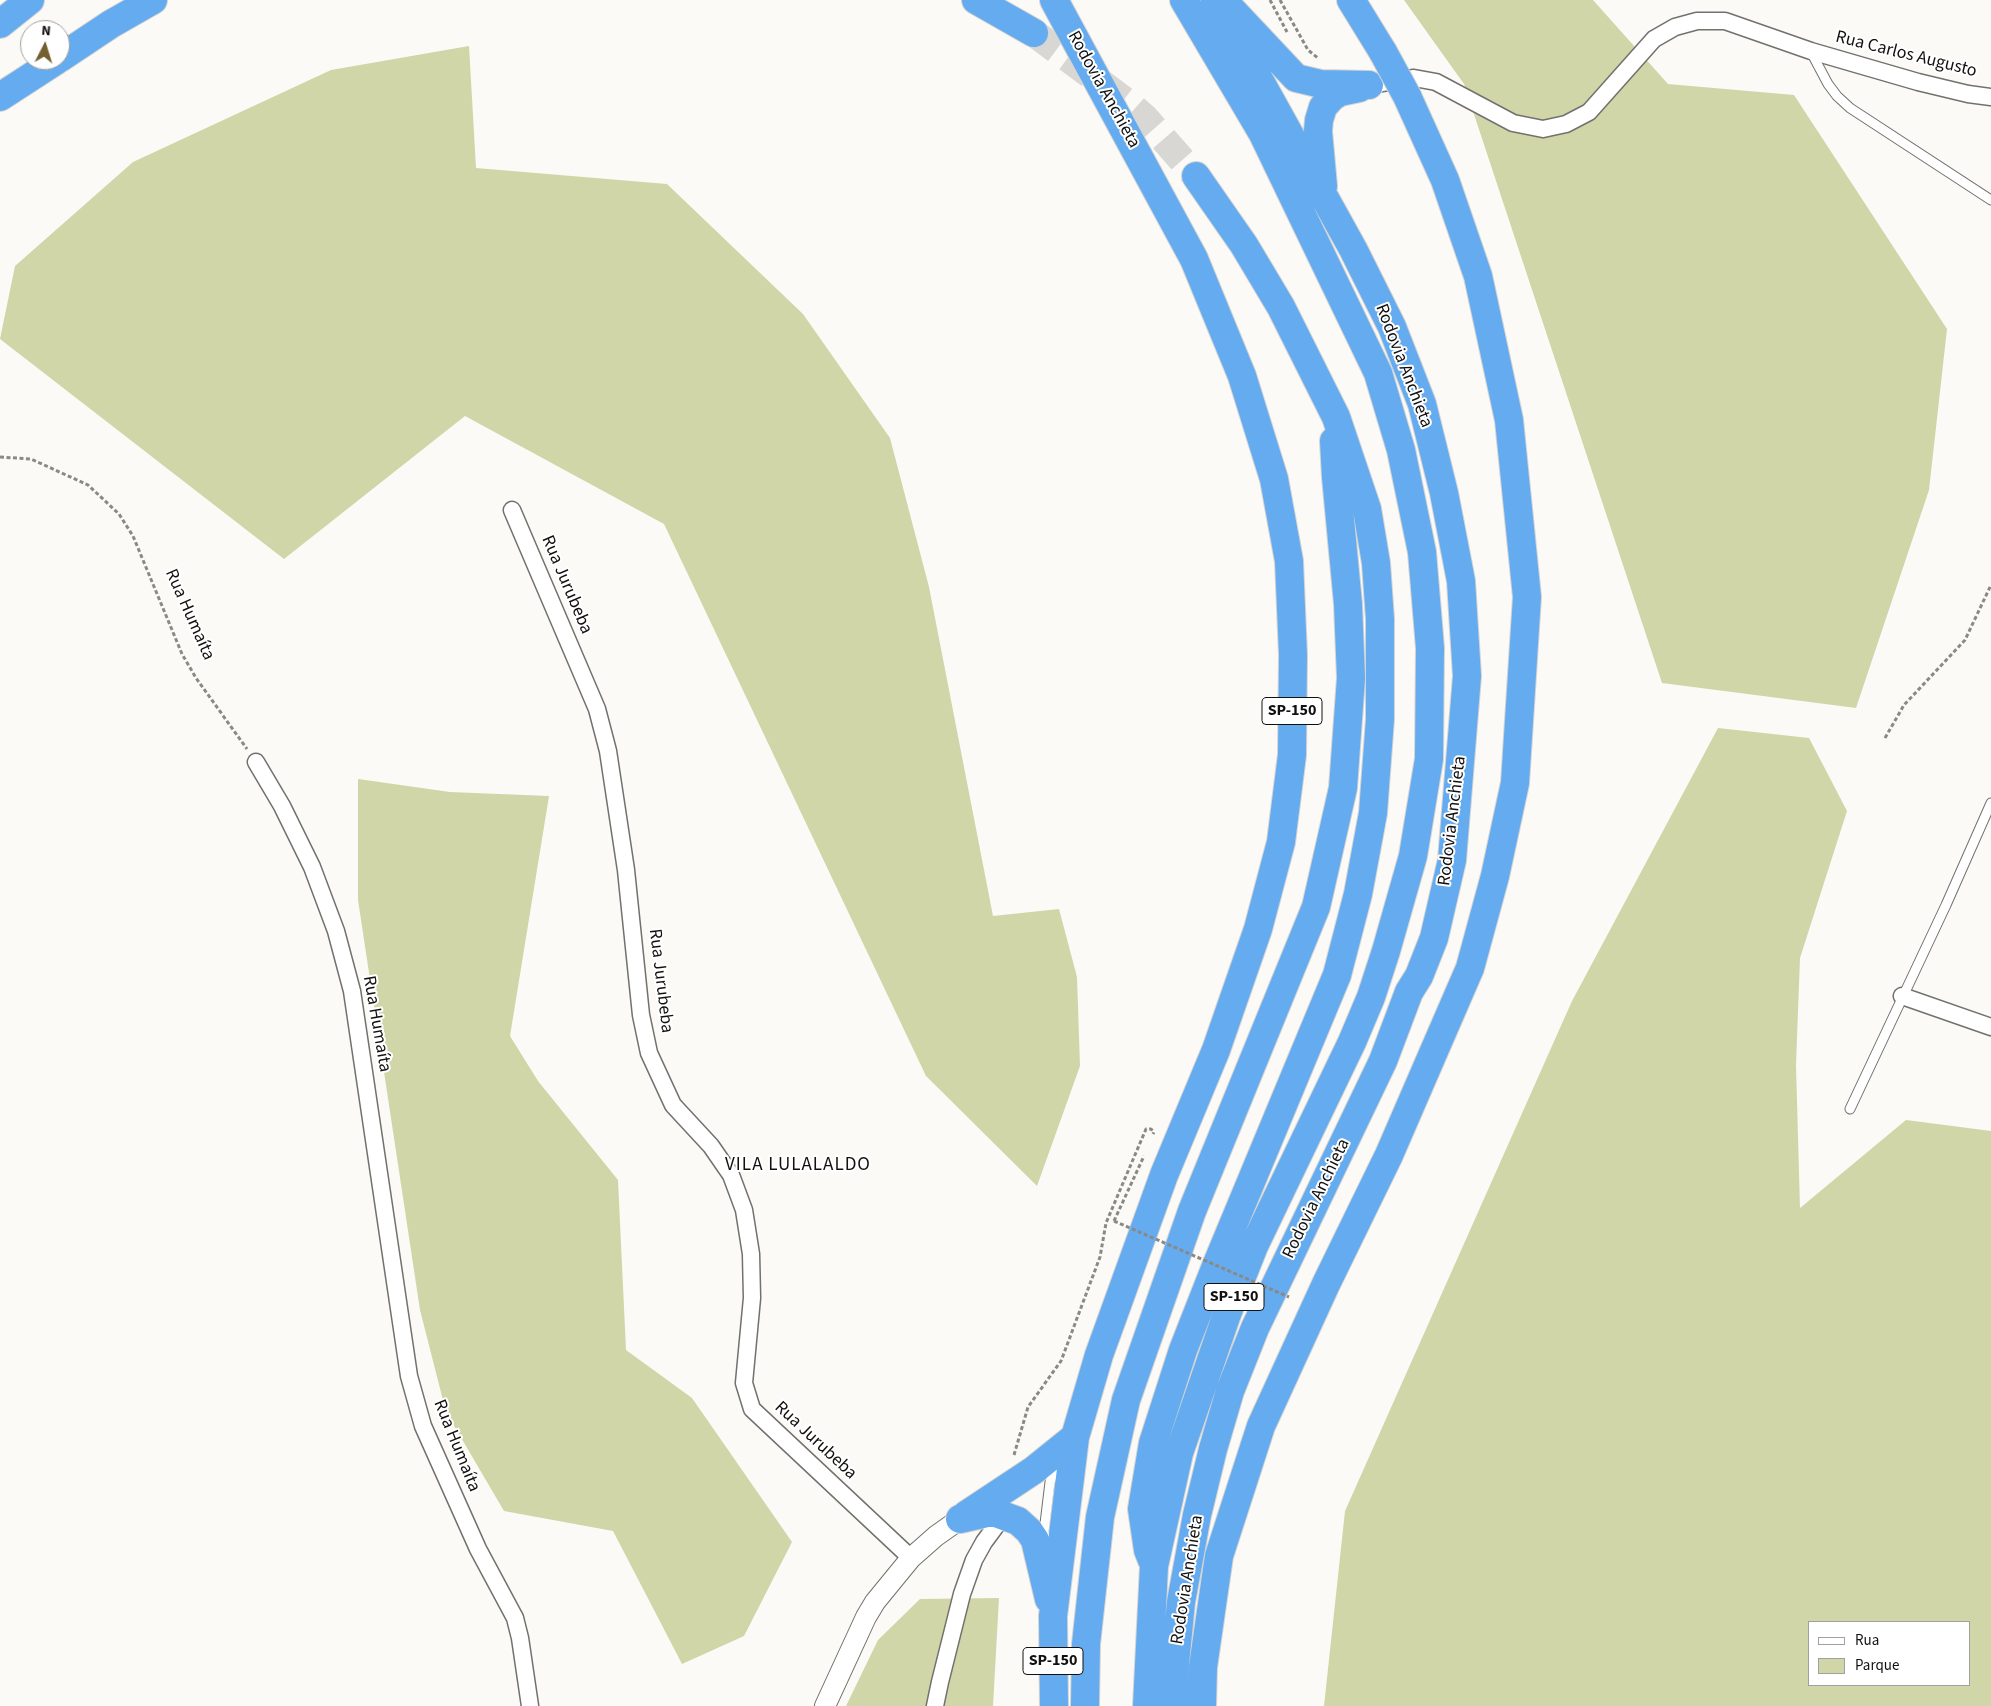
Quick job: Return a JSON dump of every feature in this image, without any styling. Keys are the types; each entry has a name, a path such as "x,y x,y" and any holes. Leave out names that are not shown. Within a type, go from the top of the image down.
{"highway":[{"path":"0,24 30,0"},
{"path":"70,51 111,24 153,0"},
{"path":"976,0 1034,33"},
{"name":"Rodovia Anchieta","path":"1054,0 1194,259 1242,376 1274,479 1289,560 1293,656 1292,755 1281,842 1258,930 1216,1050 1164,1174 1099,1355 1075,1437 1053,1616 1054,1706"},
{"name":"Rodovia Anchieta","path":"1147,1706 1154,1566 1178,1453 1254,1246 1371,997 1413,856 1429,759 1430,648 1422,552 1402,450 1378,373 1263,134 1184,0"},
{"name":"Rodovia Anchieta","path":"1174,1706 1175,1664 1181,1602 1197,1515 1213,1449 1230,1391 1255,1328 1383,1060 1409,992 1419,976 1434,938 1452,860 1467,676 1461,581 1444,493 1422,404 1392,327 1324,195 1214,0"},
{"path":"1222,0 1296,78 1321,84 1369,85"},
{"path":"1202,1706 1203,1667 1219,1556 1261,1426 1326,1284 1389,1155 1470,968 1495,876 1515,783 1527,597 1509,420 1478,276 1445,180 1407,96 1352,0"},
{"path":"0,97 42,70"},
{"path":"1324,195 1318,131 1319,120 1324,107 1332,97 1340,92 1369,85"},
{"path":"1154,1566 1148,1550 1142,1509 1152,1443 1183,1350 1216,1266 1337,975 1358,894 1373,813 1380,719 1380,619 1376,563 1367,509 1336,417 1281,307 1244,245 1196,176"},
{"path":"1085,1706 1086,1644 1100,1518 1126,1400 1192,1211 1316,907 1343,788 1351,678 1348,604 1334,449 1336,417"},
{"path":"960,1519 1004,1502 1040,1466 1075,1437"},
{"path":"1004,1502 1035,1540 1053,1616"}],"street":[{"name":"Rua Carlos Augusto","path":"1369,85 1414,78 1426,79 1436,82 1514,123 1543,129 1566,124 1589,112 1654,39 1675,27 1697,21 1725,21 1811,51 1918,82 1968,94 1991,97"},
{"name":"Rua Jurubeba","path":"512,510 597,709 608,751 626,870 641,1015 649,1053 673,1105 711,1146 731,1175 744,1210 751,1254 752,1298 744,1383 752,1409 911,1558"},
{"name":"Rua Humaíta","path":"256,762 282,806 312,866 336,931 352,992 409,1376 423,1426 478,1549 515,1618 520,1638 530,1706"},
{"path":"1902,996 1991,1027"},
{"path":"935,1706 962,1594 974,1560 1004,1502"},
{"path":"825,1706 866,1617 875,1602 911,1558 936,1536 960,1519"}],"lane":[{"path":"1811,51 1828,84 1850,108 1991,200"},
{"path":"1850,1109 1946,905 1991,803"}],"path":[{"path":"1280,0 1308,50 1321,60"},
{"name":"Rua Humaíta","path":"0,457 31,459 88,485 119,514 133,536 182,654 196,678 256,762"},
{"path":"1885,738 1904,705 1965,640 1991,585"},
{"path":"1004,1502 1028,1407 1061,1362 1100,1257 1106,1223 1146,1129 1151,1129 1154,1132 1152,1140"},
{"path":"1147,1149 1114,1222 1288,1297"}],"green space":[{"path":"1404,0 1593,0 1668,84 1794,95 1947,329 1929,490 1856,708 1662,683 1464,84"},
{"path":"469,46 476,168 667,184 803,314 890,438 929,587 993,916 1059,909 1077,977 1080,1066 1037,1186 926,1076 664,524 465,416 284,559 0,339 15,266 133,162 331,70"},
{"path":"1718,728 1809,738 1847,811 1800,958 1796,1065 1800,1208 1906,1120 1991,1131 1991,1706 1324,1706 1345,1511 1572,1001"},
{"path":"358,779 450,792 549,796 510,1036 538,1081 618,1180 626,1350 692,1398 792,1542 744,1636 682,1664 613,1531 504,1511 446,1412 420,1310 358,900"},
{"path":"999,1598 993,1706 846,1706 878,1640 920,1599"}],"tunnel":[{"path":"1034,33 1128,103 1145,118 1196,176"}],"district":[{"name":"VILA LULALALDO","path":"798,1166"}]}
